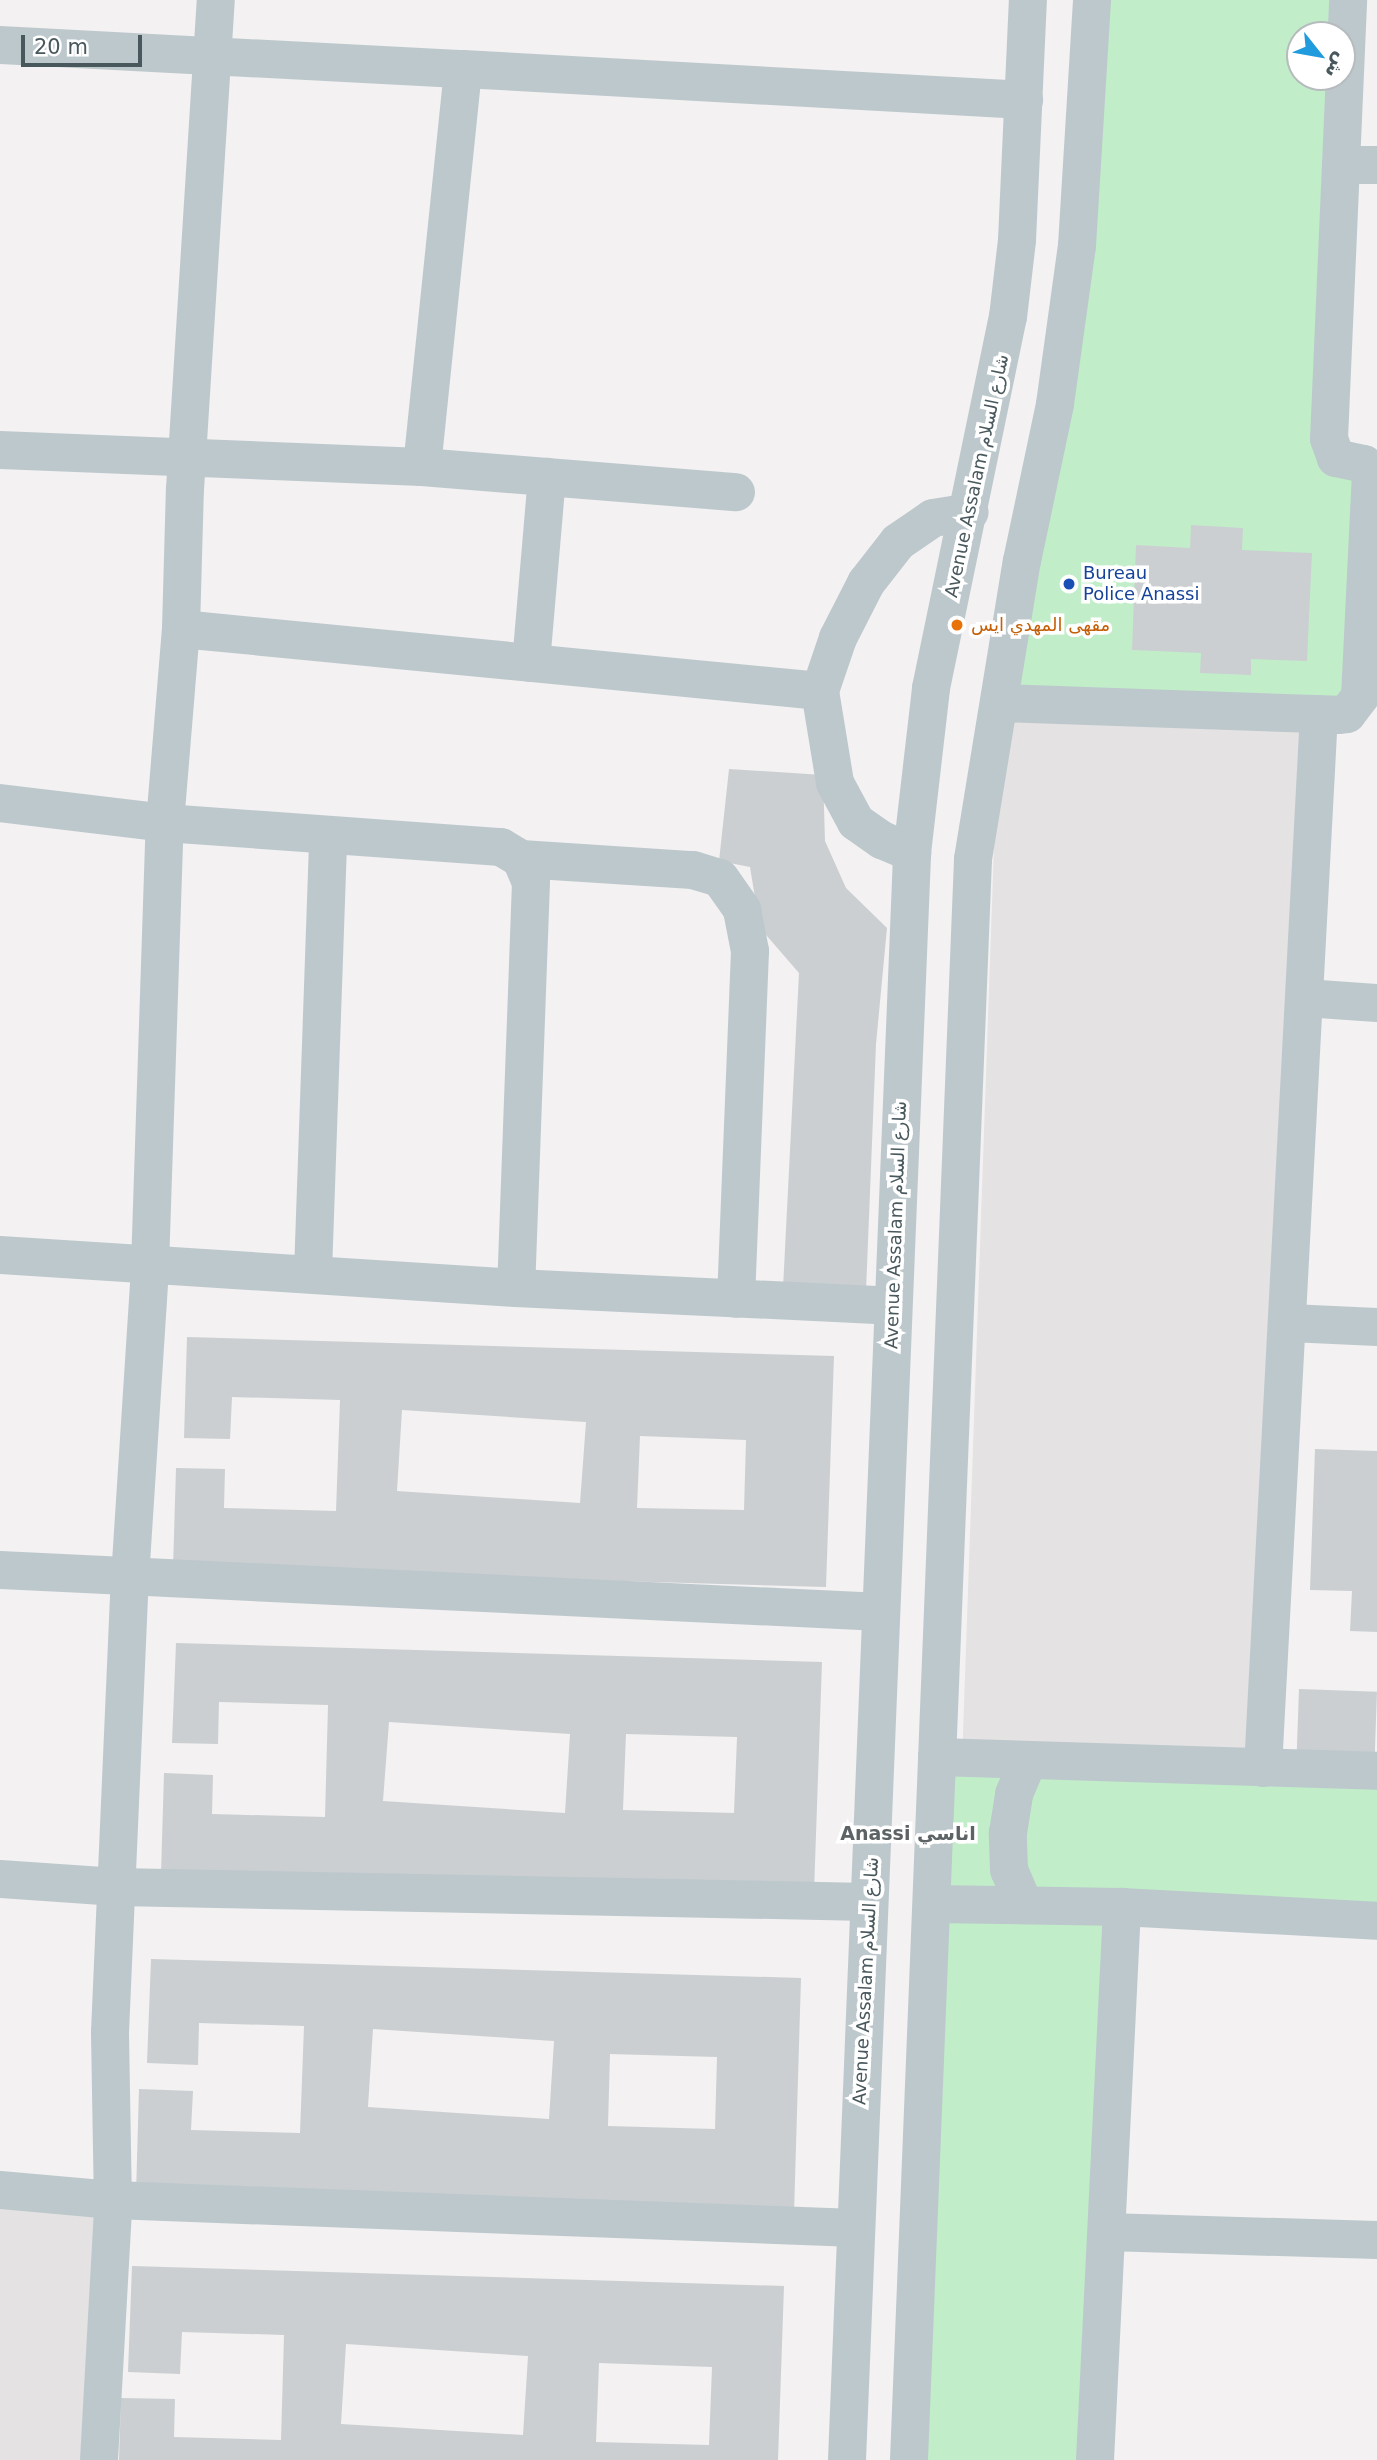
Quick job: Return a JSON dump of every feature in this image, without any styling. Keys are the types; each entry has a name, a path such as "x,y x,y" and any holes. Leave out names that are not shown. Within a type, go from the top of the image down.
{"street":[{"path":"99,2460 113,2200 110,2032 130,1578 150,1266 165,823 181,629 187,457 216,0"},
{"name":"Avenue Assalam شارع السلام","path":"847,2460 912,853 931,688 995,393 1017,240 1028,0"},
{"path":"909,2460 973,859 1022,561 1055,404 1077,246 1092,0"},
{"path":"999,703 1348,714 1360,697 1369,468 1336,458 1329,439 1359,165 1348,0"},
{"path":"0,45 1024,100"},
{"path":"422,467 463,69"},
{"path":"995,393 1055,404"},
{"path":"0,450 422,467 736,492"},
{"path":"531,663 547,477"},
{"path":"912,853 882,840 856,822 835,783 820,691 838,638 866,583 898,542 933,518 971,512"},
{"path":"181,629 820,691"},
{"path":"1263,1768 1290,1323 1319,714"},
{"path":"0,803 165,823 328,837 501,847 521,859 693,870 720,878 742,910 750,951 736,1299"},
{"path":"313,1273 328,837"},
{"path":"516,1288 531,882 521,859"},
{"path":"1305,998 1377,1003"},
{"path":"0,1255 516,1288 892,1306"},
{"path":"1290,1323 1377,1327"},
{"path":"0,1570 881,1612"},
{"path":"937,1757 1377,1771"},
{"path":"1024,1905 1009,1870 1007,1833 1014,1794 1028,1761"},
{"path":"0,1879 117,1887 868,1902"},
{"path":"932,1904 1122,1907 1377,1921"},
{"path":"1095,2460 1122,1907"},
{"path":"0,2190 113,2200 855,2228"},
{"path":"1107,2232 1377,2240"}],"shaded area":[{"path":"999,703 1319,714 1282,1770 962,1758"},
{"path":"0,2201 106,2208 88,2460 0,2460"}],"green space":[{"path":"1092,0 1352,0 1351,21 1286,21 1286,91 1349,91 1335,463 1367,466 1355,715 999,703"},
{"path":"937,1757 1377,1773 1377,1916 1122,1907 1095,2460 909,2460"}],"building":[{"path":"1191,525 1243,528 1242,550 1312,553 1307,661 1251,659 1251,675 1200,673 1201,653 1132,650 1136,545 1190,548"},
{"path":"729,769 823,775 825,841 846,888 887,928 876,1044 866,1291 783,1288 799,973 760,928 750,867 719,861"},
{"path":"187,1337 834,1356 826,1587 173,1568 176,1468 225,1469 224,1508 336,1511 340,1400 232,1397 230,1439 184,1438","holes":["402,1410 586,1422 580,1503 397,1491","640,1436 746,1440 744,1510 637,1508"]},
{"path":"1315,1449 1377,1451 1377,1632 1350,1631 1352,1591 1310,1590"},
{"path":"176,1643 822,1662 814,1892 161,1874 164,1773 213,1775 212,1814 325,1817 328,1705 219,1702 218,1744 172,1743","holes":["389,1722 570,1734 565,1813 383,1801","626,1734 737,1737 734,1813 623,1810"]},
{"path":"1299,1689 1377,1692 1375,1757 1297,1754"},
{"path":"151,1959 801,1978 794,2213 136,2194 139,2089 193,2091 191,2130 300,2133 304,2026 199,2023 198,2065 147,2063","holes":["373,2029 554,2041 549,2119 368,2107","610,2054 717,2057 715,2129 608,2126"]},
{"path":"132,2266 784,2286 778,2460 119,2460 121,2398 175,2399 174,2437 281,2440 284,2335 182,2332 180,2374 128,2372","holes":["346,2344 528,2356 523,2435 341,2424","599,2363 712,2367 709,2445 596,2442"]}],"place":[{"name":"Bureau Police Anassi","path":"1069,584"},
{"name":"مقهى المهدي ايس","path":"957,625"}],"district":[{"name":"Anassi اناسي","path":"908,1834"}]}
